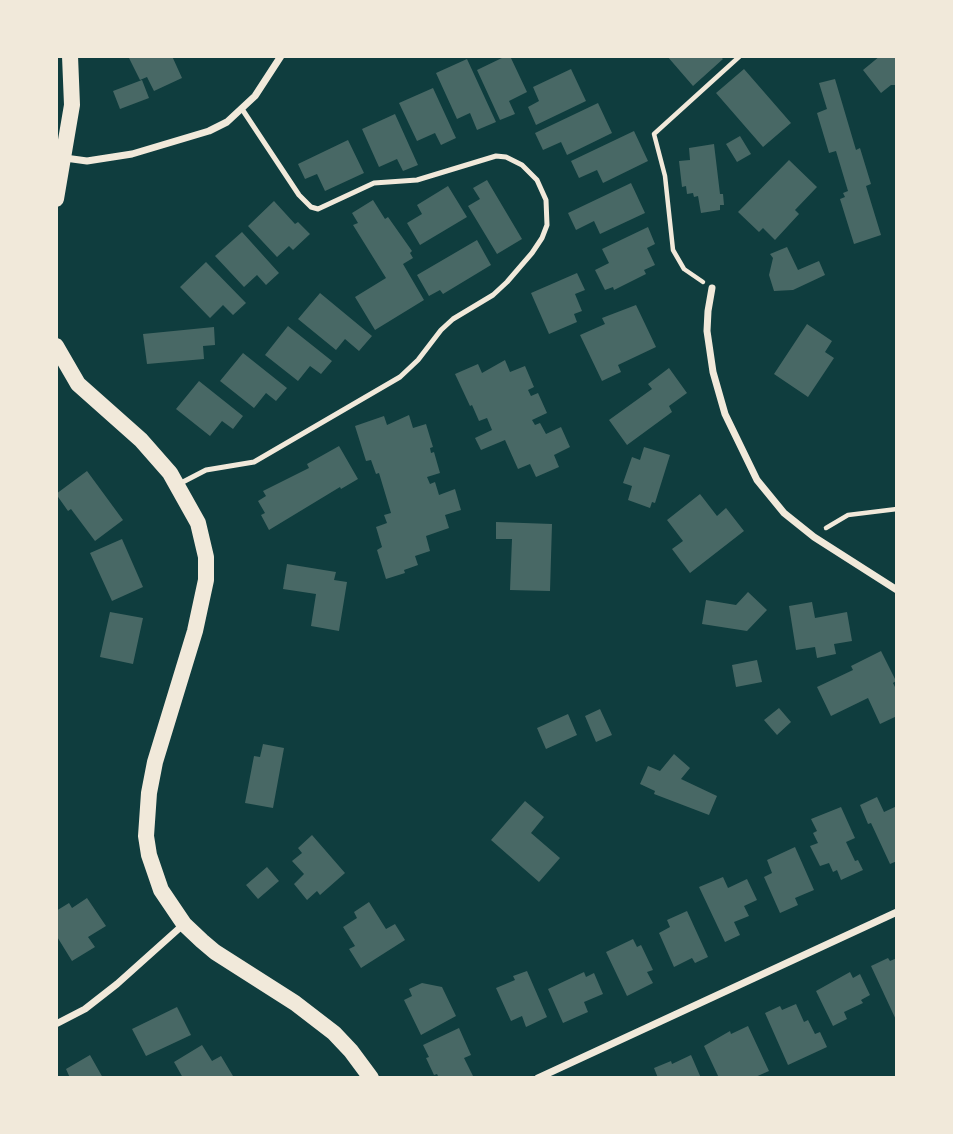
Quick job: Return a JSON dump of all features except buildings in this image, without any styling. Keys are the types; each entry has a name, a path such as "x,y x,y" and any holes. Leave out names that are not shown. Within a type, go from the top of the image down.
{"main road":[{"path":"56,200 72,105 70,56"},
{"path":"56,346 78,384 141,440 178,484 198,523 206,558 206,580 195,631 155,762 149,793 146,836 153,873 184,924 215,952 295,1003 334,1033 371,1078"}],"street":[{"path":"65,158 87,161 132,154 209,131 242,109 255,96 281,56"},
{"path":"712,288 707,331 713,372 725,414 757,480 784,513 814,537 897,590"},
{"path":"538,1078 897,912"},
{"path":"56,1024 85,1009 184,924"}],"lane":[{"path":"178,484 205,470 254,462 400,377 453,319 493,295 508,282 532,253 547,225 547,200 537,180 522,165 506,157 496,156 417,180 374,183 318,209 311,207 299,195 242,109"}],"path":[{"path":"712,288 684,270 673,250 665,176 654,134 740,56"},
{"path":"814,537 848,515 897,509"}]}
